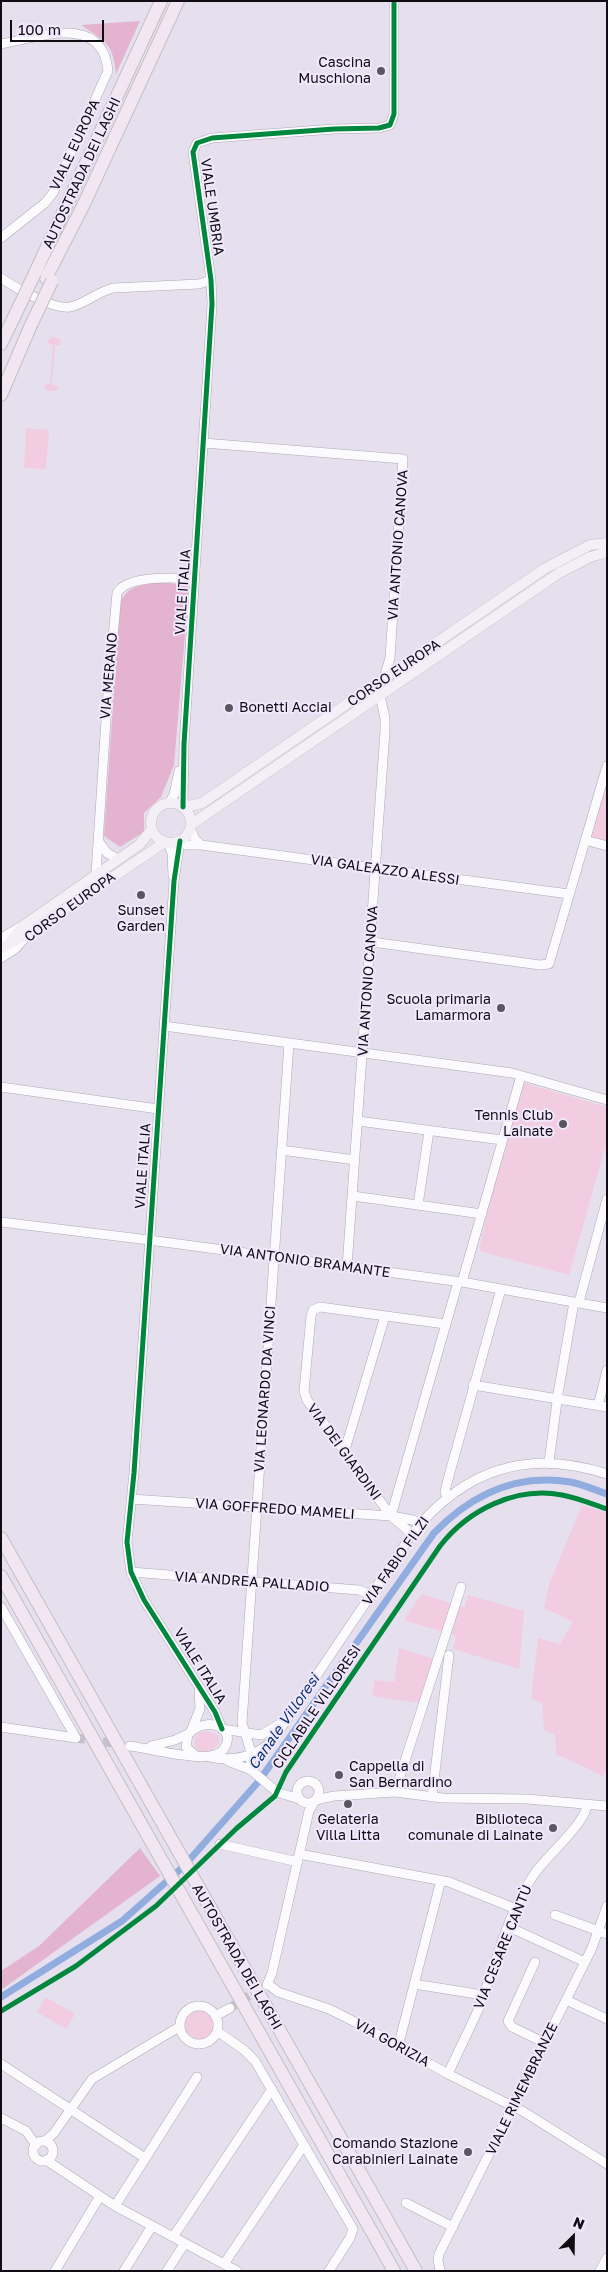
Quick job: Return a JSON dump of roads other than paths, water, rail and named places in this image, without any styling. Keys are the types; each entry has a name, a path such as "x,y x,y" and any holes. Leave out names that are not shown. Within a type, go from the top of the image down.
{"highway":[{"name":"AUTOSTRADA DEI LAGHI","path":"1,344 24,321 161,1"},
{"name":"AUTOSTRADA DEI LAGHI","path":"44,277 83,206 178,1"},
{"path":"1,374 44,277"},
{"path":"1,394 24,321"},
{"name":"AUTOSTRADA DEI LAGHI","path":"1,1538 416,2271"},
{"name":"AUTOSTRADA DEI LAGHI","path":"1,1576 394,2271"}],"main road":[{"name":"CORSO EUROPA","path":"183,807 202,803 544,569 590,545 607,543"},
{"name":"CORSO EUROPA","path":"191,827 559,574 590,557 607,552"},
{"path":"169,803 183,807 189,812 191,827 180,841 167,843 157,838 151,823 154,812 169,803"},
{"name":"CORSO EUROPA","path":"27,929 96,874 139,845 152,829"},
{"name":"CORSO EUROPA","path":"27,929 167,843"},
{"path":"4,943 27,929"}],"street":[{"name":"VIALE UMBRIA","path":"204,442 212,304 211,280 193,152 197,143 212,138 334,129 379,128 390,125 394,114 394,1"},
{"name":"VIALE EUROPA","path":"1,44 56,34 77,33 92,40 99,46 107,63 108,72 53,193 44,203 1,238"},
{"path":"1,278 11,285 62,307 78,304 102,291 113,288 199,284 211,280"},
{"name":"VIALE ITALIA","path":"183,807 184,744 204,442"},
{"name":"VIA ANTONIO CANOVA","path":"204,442 403,458 390,658 382,681"},
{"name":"VIA MERANO","path":"96,874 106,704 117,593 120,588 129,584 166,577 195,580"},
{"name":"VIA ANTONIO CANOVA","path":"347,1267 372,942 374,869 386,724 380,696"},
{"name":"VIALE ITALIA","path":"169,803 177,786 184,744"},
{"path":"372,942 540,965 549,964 607,766"},
{"path":"191,827 195,839 201,845"},
{"path":"585,840 607,846"},
{"name":"VIALE ITALIA","path":"174,881 178,865 180,841"},
{"name":"VIA GALEAZZO ALESSI","path":"180,841 187,845 201,845 569,894"},
{"path":"99,842 106,853 118,859"},
{"name":"VIALE ITALIA","path":"167,843 172,853 174,881 129,1520 129,1556 131,1572 137,1585 216,1712 222,1729"},
{"name":"CORSO EUROPA","path":"1,958 15,948 27,929"},
{"path":"164,1026 521,1076 607,1100"},
{"name":"VIA LEONARDO DA VINCI","path":"251,1770 250,1755 242,1723 242,1713 289,1043"},
{"path":"412,1534 391,1516 445,1324 467,1267 521,1076"},
{"path":"1,1087 158,1109"},
{"path":"358,1121 502,1140"},
{"path":"418,1205 429,1131"},
{"path":"281,1150 355,1160"},
{"path":"353,1196 482,1214"},
{"path":"548,1462 557,1399 577,1302 607,1199"},
{"name":"VIA ANTONIO BRAMANTE","path":"1,1222 460,1282 607,1308"},
{"path":"467,1267 485,1286"},
{"path":"447,1497 445,1492 501,1290"},
{"name":"VIA DEI GIARDINI","path":"391,1516 307,1400 304,1391 311,1313 320,1307 445,1324"},
{"path":"344,1453 385,1316"},
{"path":"474,1385 603,1407 607,1370"},
{"name":"VIA FABIO FILZI","path":"210,1757 223,1760 250,1755 266,1746 288,1719 412,1534 447,1497 485,1474 520,1464 548,1462 578,1466 607,1474"},
{"name":"VIA GOFFREDO MAMELI","path":"132,1495 256,1508 391,1516 413,1520 420,1524"},
{"name":"VIA ANDREA PALLADIO","path":"131,1572 251,1583 359,1590 371,1595"},
{"path":"395,1792 461,1587"},
{"path":"1,1607 76,1738 1,1727"},
{"path":"432,1797 449,1655"},
{"name":"VIALE ITALIA","path":"190,1732 200,1709 199,1687"},
{"name":"VIA FABIO FILZI","path":"222,1729 244,1734 265,1734 288,1719"},
{"path":"130,1746 143,1748 196,1756 210,1757 218,1755 226,1746 226,1737 222,1729 210,1724 168,1742 143,1748"},
{"path":"190,1732 186,1741 186,1747 196,1756"},
{"path":"223,1760 251,1770 278,1792 298,1794 305,1803 334,1796 395,1792 466,1800 539,1799 607,1806"},
{"path":"298,1794 301,1783 309,1781 315,1783 319,1789 334,1796"},
{"path":"299,1858 309,1811 319,1795 319,1789"},
{"name":"VIA CESARE CANTÙ","path":"448,2074 483,1995 508,1927 535,1873 569,1835 586,1810 587,1804"},
{"path":"220,1844 441,1880 466,1888 516,1910"},
{"name":"VIA GORIZIA","path":"299,1858 268,1984 278,1992 342,2015 513,2108 607,2164"},
{"path":"398,2047 441,1880"},
{"name":"VIALE RIMEMBRANZE","path":"440,2271 439,2254 585,1962 603,1932 607,1906"},
{"path":"556,1915 603,1932"},
{"path":"508,1927 585,1962"},
{"path":"535,1962 508,2021 510,2025 545,2043"},
{"path":"414,1984 483,1995"},
{"path":"566,2000 607,2019"},
{"path":"196,2006 207,2008 215,2016 217,2031 212,2040 202,2044 192,2043 180,2030 182,2016 185,2011 196,2006"},
{"path":"215,2016 230,2008"},
{"path":"1,2118 24,2130 31,2136 43,2143 53,2151 49,2158 40,2160 35,2156 34,2150 43,2143 54,2133 88,2084 96,2076 169,2034 180,2030"},
{"path":"217,2031 244,2050 255,2061 353,2229 329,2271"},
{"path":"1,2064 145,2158"},
{"path":"114,2206 197,2077"},
{"path":"173,2237 272,2089"},
{"path":"224,2264 304,2145"},
{"path":"49,2158 57,2167 114,2206 237,2271"},
{"path":"55,2271 100,2196"},
{"path":"406,2203 453,2226"},
{"path":"124,2271 152,2226"},
{"path":"167,2271 185,2243"},
{"path":"600,2271 607,2258"}],"waterway":[{"name":"Canale Villoresi","path":"1,1997 122,1921 184,1866 259,1781 434,1533 448,1520 463,1508 496,1490 513,1484 531,1481 570,1482 607,1494"}],"tunnel":[{"path":"76,1738 121,1744"},
{"path":"230,2008 261,1988"}],"place":[{"name":"Cascina Muschiona","path":"381,71"},
{"name":"Bonetti Acciai","path":"229,708"},
{"name":"Sunset Garden","path":"141,895"},
{"name":"Scuola primaria Lamarmora","path":"501,1008"},
{"name":"Tennis Club Lainate","path":"563,1124"},
{"name":"Cappella di San Bernardino","path":"339,1775"},
{"name":"Gelateria Villa Litta","path":"348,1804"},
{"name":"Biblioteca comunale di Lainate","path":"553,1828"},
{"name":"Comando Stazione Carabinieri Lainate","path":"468,2152"}]}
